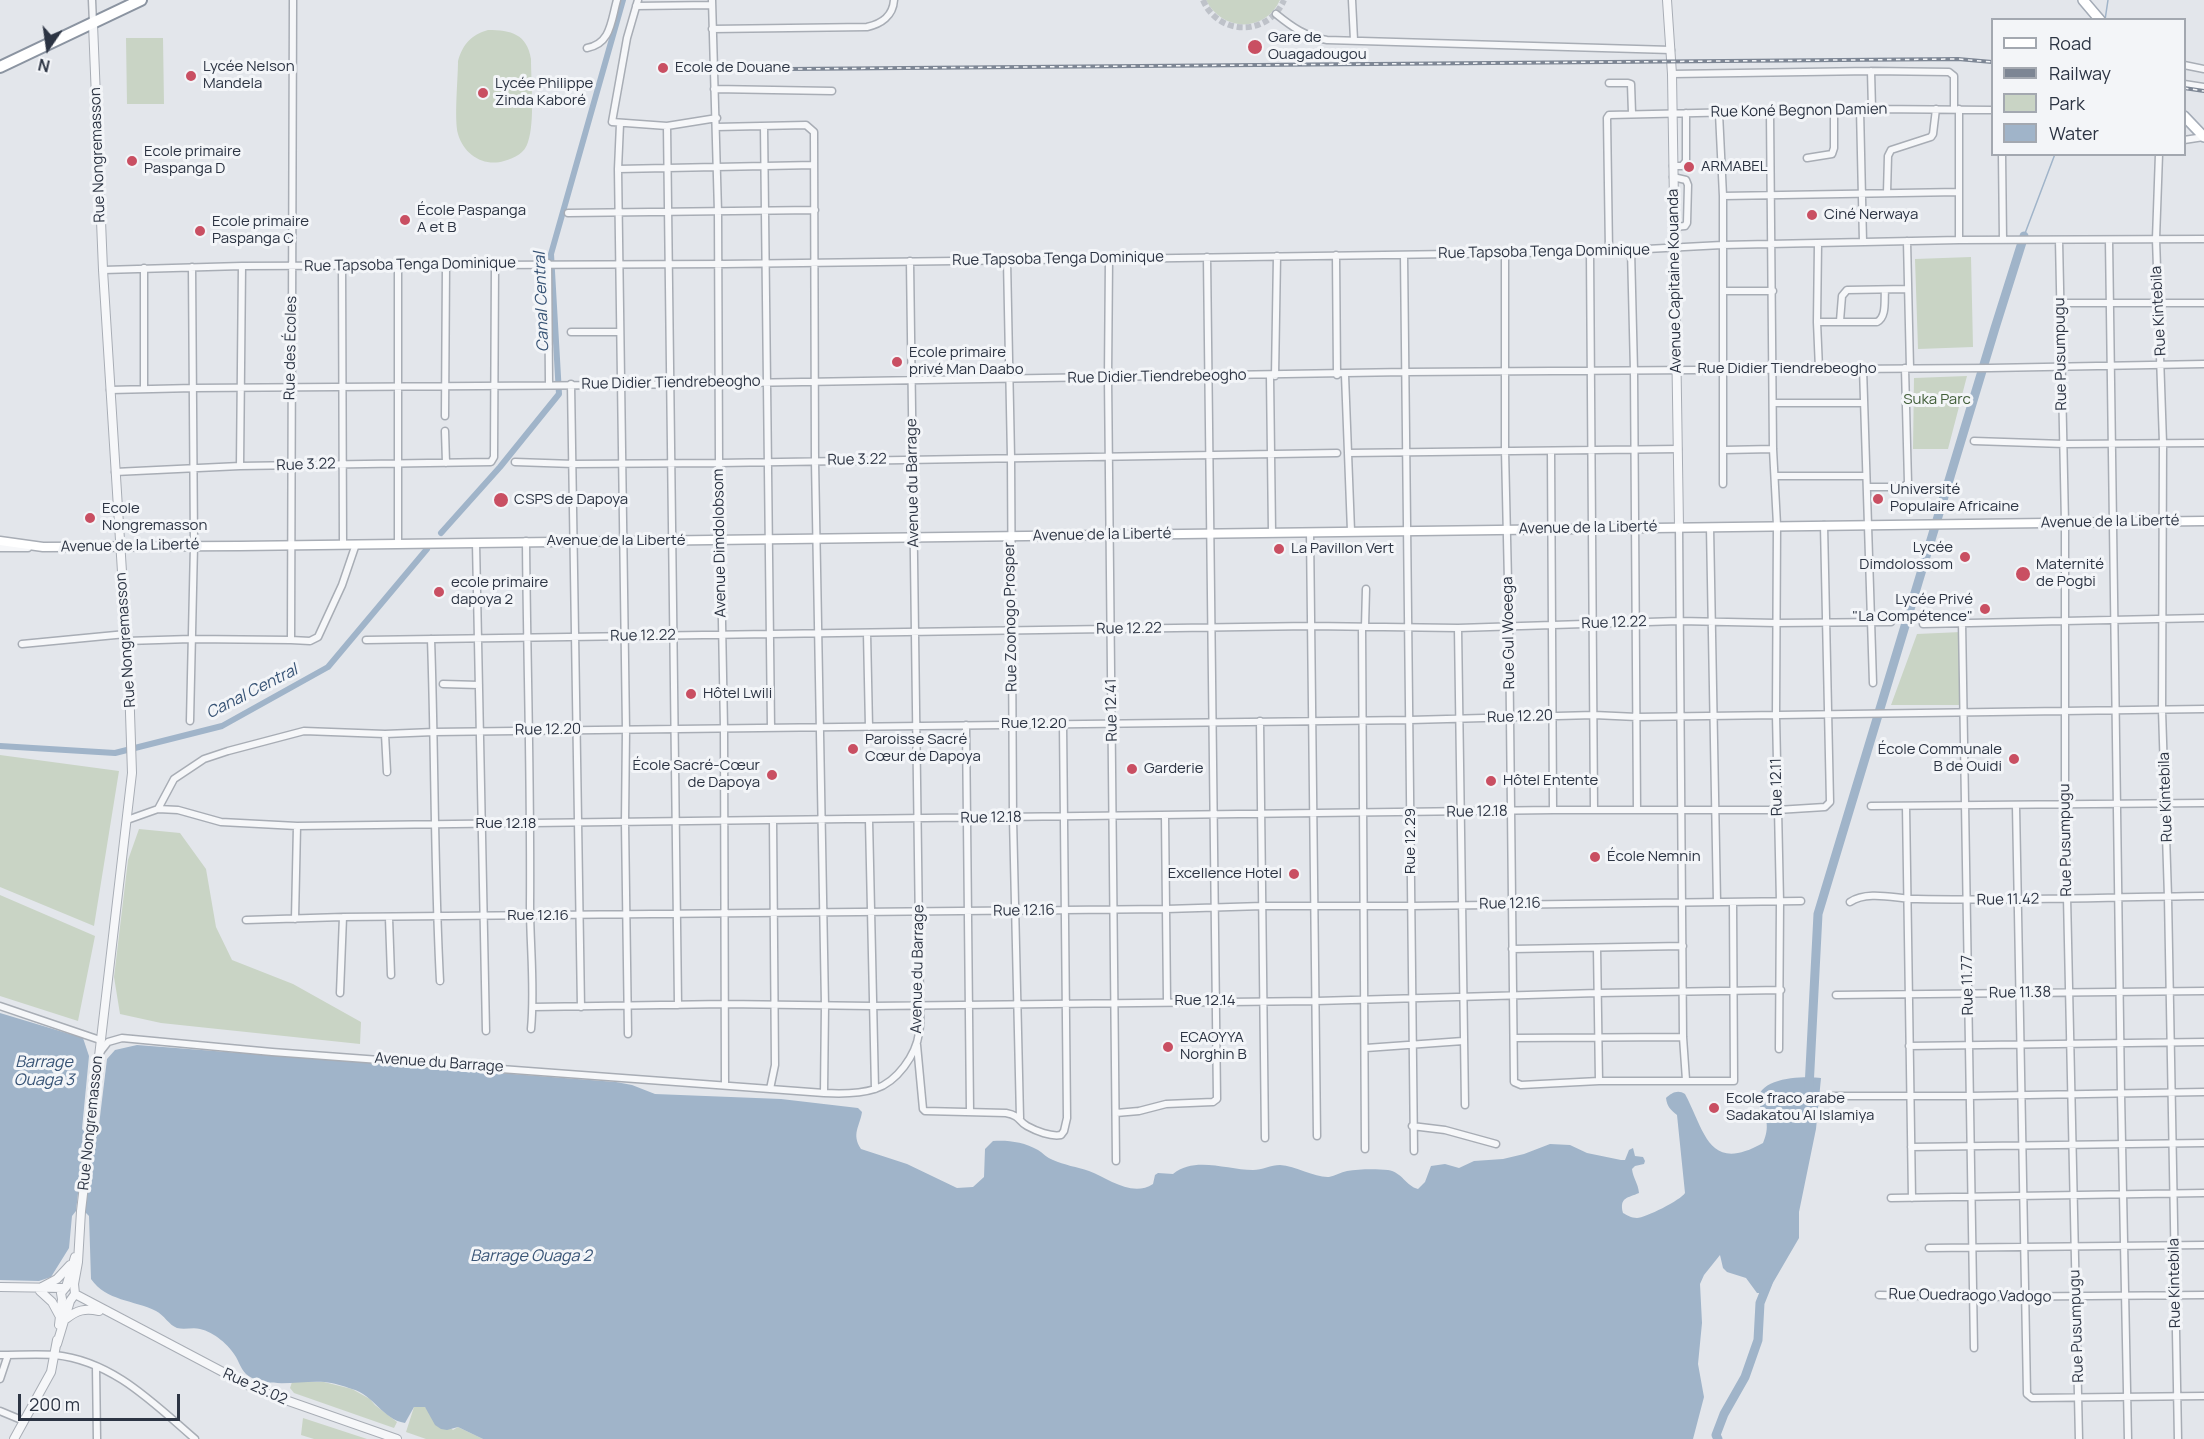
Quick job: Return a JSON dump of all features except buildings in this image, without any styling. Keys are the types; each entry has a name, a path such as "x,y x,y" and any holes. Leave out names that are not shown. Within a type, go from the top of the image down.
{"highway":[{"path":"0,67 141,0"}],"main road":[{"path":"2083,0 2099,18"},
{"path":"2186,118 2204,137"},
{"name":"Avenue de la Liberté","path":"0,541 43,547 290,545 2204,521"}],"street":[{"path":"92,0 93,24"},
{"name":"Rue des Écoles","path":"291,640 293,0"},
{"path":"587,48 602,43 606,37 617,0"},
{"path":"712,29 874,26 891,12 894,0"},
{"path":"1352,0 1354,40"},
{"name":"Avenue Capitaine Kouanda","path":"1667,0 1672,74 1679,527"},
{"path":"712,3 637,3 627,38 612,121 620,124 667,126 717,118"},
{"name":"Avenue Dimdolobsom","path":"712,3 717,118 725,1085"},
{"path":"1276,14 1293,28 1313,38 1671,50"},
{"name":"Rue Nongremasson","path":"68,1294 78,1262 77,1253 132,760 103,270 93,24"},
{"path":"2186,65 2204,69"},
{"path":"1672,74 1871,71 1951,73 1954,76 1956,109 1959,240"},
{"path":"1871,71 1872,109"},
{"path":"1609,83 1631,84 1632,113"},
{"path":"2186,84 2204,87"},
{"path":"714,89 832,91"},
{"path":"1860,109 1863,242"},
{"name":"Rue Koné Begnon Damien","path":"1610,251 1607,118 1614,114 1860,109 1991,110"},
{"path":"1887,193 1888,156 1891,150 1931,137 1936,109"},
{"name":"Rue 12.11","path":"1770,111 1773,449 1777,525 1776,715 1781,990 1779,1049"},
{"path":"1807,158 1832,154 1834,111"},
{"path":"1673,166 1682,166 1686,161 1686,113"},
{"path":"1719,113 1723,196 1723,484"},
{"path":"620,124 618,169 628,1034"},
{"path":"716,127 806,125 814,132 815,461 825,1005 824,1093"},
{"path":"667,126 678,1005"},
{"path":"764,126 771,727"},
{"path":"2186,140 2204,137"},
{"path":"2002,156 2003,240"},
{"name":"Rue Kintebila","path":"2160,156 2156,239 2163,443 2162,710 2166,804 2178,1439"},
{"path":"618,169 813,165"},
{"path":"1673,177 1686,180 1688,184 1686,223 1685,226 1674,227"},
{"path":"1723,196 1959,192"},
{"path":"568,213 815,210"},
{"name":"Rue Tapsoba Tenga Dominique","path":"103,270 242,266 718,264 1404,255 1590,252 1722,245 1907,241 2204,239"},
{"name":"Rue Pusumpugu","path":"2059,240 2065,523 2065,806 2079,1439"},
{"path":"2109,240 2116,805 2128,1439"},
{"path":"1867,487 1903,487 1908,483 1907,241"},
{"path":"1818,244 1819,369"},
{"path":"1631,250 1635,450 1637,810"},
{"path":"1590,252 1594,810"},
{"name":"Rue Gul Woeega","path":"1505,253 1505,450 1513,1078 1517,1084 1599,1081"},
{"path":"1336,255 1337,375"},
{"name":"Rue 12.29","path":"1404,255 1409,531 1414,1151"},
{"path":"1272,532 1271,454 1277,256"},
{"path":"1116,1113 1138,1111 1166,1104 1202,1104 1216,1101 1207,257"},
{"name":"Rue 12.41","path":"1109,259 1109,534 1113,723 1116,1161"},
{"name":"Rue Zoonogo Prosper","path":"1007,260 1013,631 1013,818 1020,1118"},
{"name":"Avenue du Barrage","path":"99,1055 108,1042 122,1038 272,1052 849,1094 875,1089 890,1081 900,1072 917,1044 920,1032 910,261"},
{"path":"548,263 552,384"},
{"path":"342,265 343,544"},
{"path":"398,265 398,543"},
{"path":"446,265 446,416"},
{"path":"494,385 495,265"},
{"path":"240,466 242,266"},
{"path":"190,722 194,545 192,267"},
{"path":"144,268 144,389"},
{"path":"1840,321 1844,292 1847,290 1908,289"},
{"path":"1817,322 1877,322 1883,315 1885,290"},
{"path":"1723,291 1773,291"},
{"path":"2060,303 2204,303"},
{"path":"571,332 620,332"},
{"name":"Rue Didier Tiendrebeogho","path":"110,390 1273,376 1406,372 1591,372 2204,364"},
{"path":"1863,368 1873,683"},
{"path":"1344,375 1351,531"},
{"path":"571,384 581,1007"},
{"name":"Rue 3.22","path":"115,472 240,466 489,463 495,457 494,385"},
{"path":"1774,403 1864,403"},
{"path":"446,431 446,463"},
{"path":"1974,441 2064,444 2204,443"},
{"path":"1348,453 1678,449"},
{"path":"1724,450 1773,449"},
{"path":"1551,451 1553,810"},
{"name":"Rue 3.22","path":"514,462 719,463 1337,453"},
{"path":"1775,477 1866,476"},
{"path":"1824,525 1827,714"},
{"path":"1679,527 1683,1036 1686,1080"},
{"path":"1710,527 1717,902"},
{"path":"1310,532 1317,1136"},
{"path":"526,541 533,1007 531,1029"},
{"path":"476,543 486,1031"},
{"path":"22,644 126,638 310,641 318,637 342,585 356,544"},
{"path":"0,548 43,547"},
{"path":"1365,1149 1366,1000 1362,719 1363,627 1366,589"},
{"path":"1923,624 1962,621 2204,618"},
{"name":"Rue 12.22","path":"366,640 1310,626 1458,628 1679,621 1891,622"},
{"name":"Rue 11.77","path":"1962,621 1974,1348"},
{"path":"1458,628 1465,1105"},
{"path":"867,633 869,727"},
{"path":"431,639 436,917 440,981"},
{"path":"442,684 479,685"},
{"name":"Rue 12.20","path":"158,809 174,779 204,759 304,731 385,734 820,726 1410,720 1594,715 1637,717 2204,709"},
{"name":"Rue 12.18","path":"158,809 178,810 220,822 297,826 1553,810 1778,810 1827,807 1830,802 1827,714"},
{"path":"1260,721 1263,815 1265,1138"},
{"path":"917,1044 923,1109 928,1112 1006,1113 1020,1118 1024,1124 1050,1134 1061,1135 1064,1131 1067,1118 1063,724"},
{"path":"966,725 970,1111"},
{"path":"385,734 387,772"},
{"path":"1871,806 2204,803"},
{"path":"1906,806 1912,1198"},
{"path":"2016,806 2027,1394 2030,1398 2204,1396"},
{"path":"127,820 158,809"},
{"path":"1165,816 1167,1001"},
{"path":"770,1089 775,1065 773,820"},
{"path":"869,820 875,1089"},
{"path":"296,919 297,826"},
{"name":"Rue 11.42","path":"1850,902 1855,898 1879,896 1908,899 2017,900 2204,896"},
{"path":"1597,948 1599,1081 1732,1082 1735,1080 1732,902"},
{"name":"Rue 12.16","path":"246,920 627,914 725,915 871,911 1015,912 1263,906 1801,902"},
{"path":"340,993 343,917"},
{"path":"389,918 390,975"},
{"path":"1512,949 1683,946"},
{"name":"Rue 12.14","path":"533,1007 1316,1001 1781,990"},
{"name":"Rue 11.38","path":"1836,995 2204,991"},
{"path":"0,1006 100,1040"},
{"path":"1514,1038 1683,1036"},
{"path":"1366,1048 1463,1041"},
{"path":"1910,1046 2204,1042"},
{"path":"1827,1096 1909,1097 2204,1092"},
{"path":"1412,1126 1445,1130 1496,1144"},
{"path":"1911,1147 2204,1143"},
{"path":"1891,1198 2204,1193"},
{"path":"1929,1248 2204,1245"},
{"name":"Rue Nongremasson","path":"14,1439 51,1372 73,1262 77,1253"},
{"path":"40,1289 57,1279 73,1262"},
{"path":"0,1287 26,1287 68,1294"},
{"path":"40,1289 52,1302 62,1320 79,1310 99,1311"},
{"name":"Rue 23.02","path":"68,1294 119,1319"},
{"name":"Rue 23.02","path":"68,1294 257,1390 397,1439"},
{"name":"Rue Ouedraogo Vadogo","path":"1879,1295 2126,1297 2204,1295"},
{"path":"0,1354 56,1355 111,1372 132,1385 195,1439"},
{"path":"0,1379 8,1355"},
{"path":"96,1366 97,1439"},
{"path":"0,1411 24,1421"}],"green space":[{"path":"1206,0 1280,0 1273,11 1264,18 1254,23 1243,24 1232,23 1222,18 1213,11"},
{"path":"488,30 517,35 526,44 531,59 532,113 528,142 519,155 497,162 482,161 470,153 461,141 457,127 458,61 468,41"},
{"path":"126,38 163,38 164,104 127,104"},
{"path":"1971,257 1973,347 1918,349 1915,259"},
{"name":"Suka Parc","path":"1967,376 1948,449 1913,449 1914,378"},
{"path":"1961,632 1960,705 1891,705 1917,634"},
{"path":"0,755 119,771 94,926 0,887"},
{"path":"139,829 180,833 206,869 216,927 232,960 293,984 361,1022 360,1044 161,1023 120,1014 114,977 128,860"},
{"path":"0,895 95,936 78,1021 0,996"},
{"path":"292,1382 324,1382 352,1389 370,1399 397,1422 394,1428 294,1393 290,1388"},
{"path":"414,1407 425,1407 453,1430 458,1427 483,1439 426,1439 406,1432"},
{"path":"303,1418 367,1439 314,1439 301,1435"}],"water":[{"name":"Barrage Ouaga 3","path":"0,1013 83,1038 89,1056 82,1129 85,1132 76,1211 72,1216 69,1248 51,1277 39,1281 0,1280"},
{"name":"Barrage Ouaga 2","path":"137,1045 616,1082 632,1085 655,1094 781,1099 858,1108 862,1112 856,1134 861,1149 907,1164 957,1188 973,1187 984,1177 985,1149 993,1141 1010,1141 1027,1145 1057,1162 1137,1189 1153,1184 1155,1175 1158,1173 1173,1174 1191,1166 1212,1165 1253,1170 1280,1165 1329,1177 1352,1170 1388,1170 1397,1173 1418,1189 1425,1182 1431,1166 1445,1164 1459,1168 1474,1161 1503,1159 1524,1154 1550,1144 1570,1145 1587,1153 1621,1160 1625,1160 1629,1150 1633,1148 1635,1156 1643,1157 1645,1161 1644,1164 1632,1169 1639,1193 1625,1199 1622,1208 1623,1213 1637,1218 1662,1208 1685,1193 1677,1115 1668,1106 1666,1098 1677,1092 1685,1094 1711,1144 1719,1151 1730,1154 1745,1151 1763,1143 1766,1122 1758,1103 1759,1094 1764,1088 1772,1083 1793,1078 1821,1078 1816,1129 1799,1212 1799,1238 1767,1293 1757,1293 1746,1278 1727,1272 1723,1268 1720,1255 1704,1275 1700,1284 1702,1323 1698,1364 1704,1397 1693,1439 483,1439 458,1427 441,1429 435,1425 425,1407 414,1407 405,1423 390,1417 360,1392 342,1386 325,1382 270,1383 252,1378 244,1372 229,1348 211,1333 197,1328 177,1328 156,1311 112,1296 97,1286 91,1279 89,1216 85,1212 94,1134 98,1133 107,1059 115,1050"}],"waterway":[{"name":"Canal Central","path":"441,533 500,467 559,394 551,254 623,0"},
{"path":"2105,18 2108,0"},
{"path":"2024,236 2054,156"},
{"path":"1809,1088 1818,914 2024,236"},
{"name":"Canal Central","path":"0,746 115,753 222,726 328,667 427,549"},
{"path":"1718,1439 1716,1435 1724,1414 1745,1377 1758,1340 1760,1303 1768,1283"}],"tunnel":[{"path":"1203,0 1210,12 1220,20 1231,26 1243,27 1255,26 1267,21 1277,12 1284,0"}],"railway":[{"path":"789,69 1958,59 1991,62"},
{"path":"2186,88 2204,91"}],"place":[{"name":"Gare de Ouagadougou","path":"1255,47"},
{"name":"Ecole de Douane","path":"663,68"},
{"name":"Lycée Nelson Mandela","path":"191,76"},
{"name":"Lycée Philippe Zinda Kaboré","path":"483,93"},
{"name":"Ecole primaire Paspanga D","path":"132,161"},
{"name":"ARMABEL","path":"1689,167"},
{"name":"Ciné Nerwaya","path":"1812,215"},
{"name":"École Paspanga A et B","path":"405,220"},
{"name":"Ecole primaire Paspanga C","path":"200,231"},
{"name":"Ecole primaire privé Man Daabo","path":"897,362"},
{"name":"Université Populaire Africaine","path":"1878,499"},
{"name":"CSPS de Dapoya","path":"501,500"},
{"name":"Ecole Nongremasson","path":"90,518"},
{"name":"La Pavillon Vert","path":"1279,549"},
{"name":"Lycée Dimdolossom","path":"1965,557"},
{"name":"Maternité de Pogbi","path":"2023,574"},
{"name":"ecole primaire dapoya 2","path":"439,592"},
{"name":"Lycée Privé \"La Compétence\"","path":"1985,609"},
{"name":"Hôtel Lwili","path":"691,694"},
{"name":"Paroisse Sacré Cœur de Dapoya","path":"853,749"},
{"name":"École Communale B de Ouidi","path":"2014,759"},
{"name":"Garderie","path":"1132,769"},
{"name":"École Sacré-Cœur de Dapoya","path":"772,775"},
{"name":"Hôtel Entente","path":"1491,781"},
{"name":"École Nemnin","path":"1595,857"},
{"name":"Excellence Hotel","path":"1294,874"},
{"name":"ECAOYYA Norghin B","path":"1168,1047"},
{"name":"Ecole fraco arabe Sadakatou Al Islamiya","path":"1714,1108"}]}
